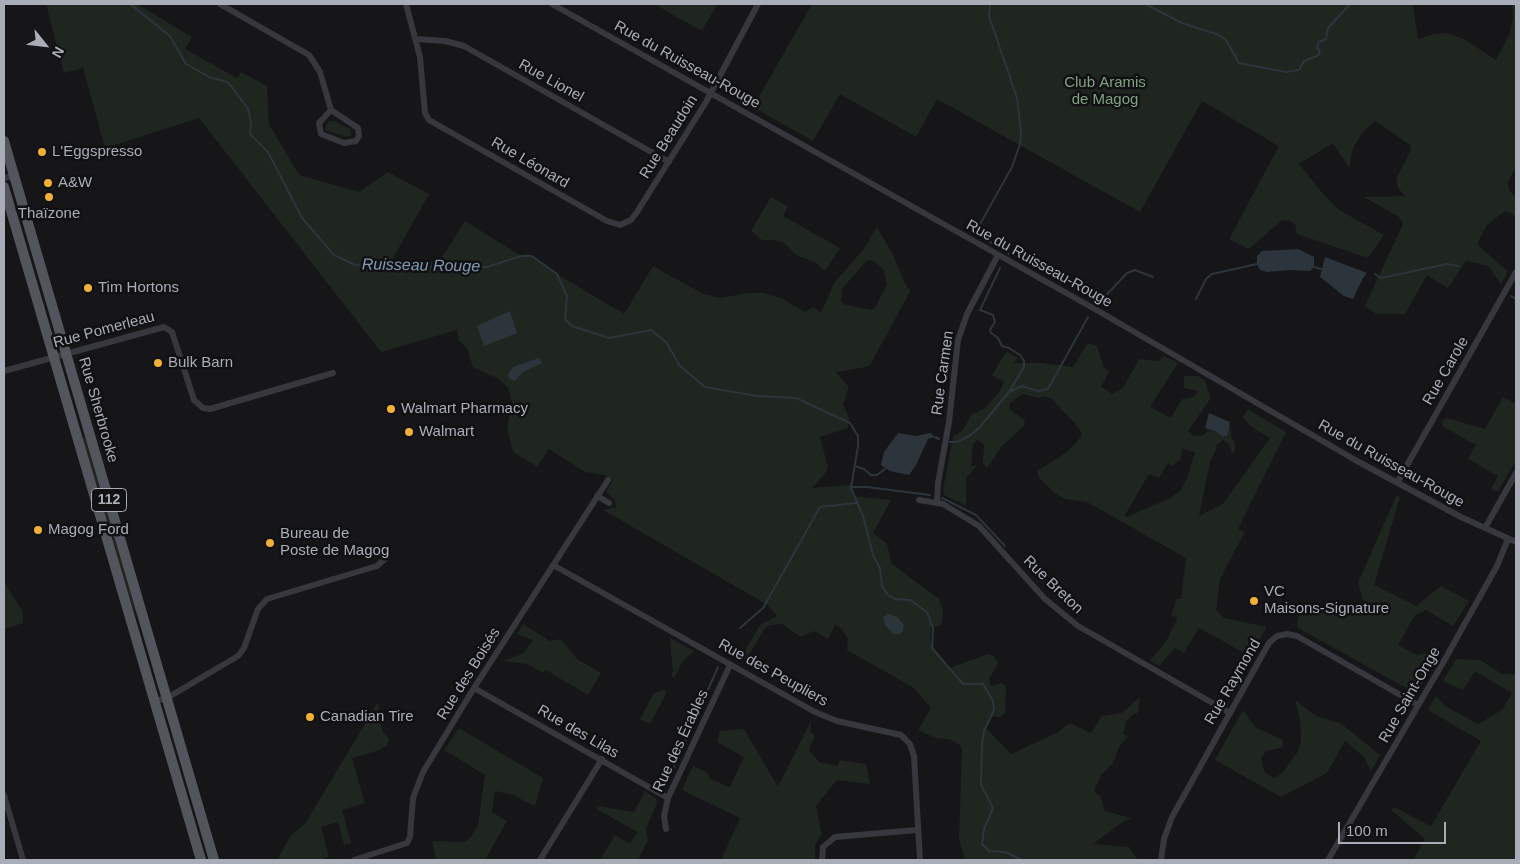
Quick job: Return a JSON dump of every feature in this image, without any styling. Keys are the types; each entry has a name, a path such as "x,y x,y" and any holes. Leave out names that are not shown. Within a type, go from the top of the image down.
{"main road":[{"name":"Rue Sherbrooke","path":"4,140 9,177 66,353 214,860"},
{"name":"Rue Sherbrooke","path":"4,187 201,860"}],"street":[{"path":"220,4 309,55 320,72 331,110 357,127 360,133 356,141 344,143 321,134 320,123 331,110"},
{"path":"406,4 416,39"},
{"name":"Rue du Ruisseau-Rouge","path":"552,4 711,92 1396,482 1516,542"},
{"name":"Rue Beaudoin","path":"623,224 634,217 669,162 711,92 758,4"},
{"name":"Rue Léonard","path":"416,39 422,66 425,113 427,118 607,221 623,224"},
{"name":"Rue Lionel","path":"416,39 445,40 469,48 669,162"},
{"name":"Rue Carmen","path":"938,502 937,488 948,430 958,340 967,314 998,255"},
{"name":"Rue Carole","path":"1396,482 1516,272"},
{"name":"Rue Pomerleau","path":"4,372 66,353 166,327 172,332 194,400 200,407 208,409 333,373"},
{"path":"1485,528 1516,473"},
{"name":"Rue des Boisés","path":"354,860 407,843 410,838 413,798 419,780 474,688 608,480"},
{"path":"598,496 609,502"},
{"name":"Rue Breton","path":"919,500 938,502 979,526 1035,589 1078,626 1230,713"},
{"name":"Rue Saint-Onge","path":"1328,860 1497,566 1508,539"},
{"path":"156,701 167,698 238,656 244,648 258,609 267,599 378,566 385,559"},
{"name":"Rue des Peupliers","path":"553,565 822,716 845,723 896,732 906,739 914,756 920,860"},
{"name":"Rue Raymond","path":"1161,860 1164,838 1172,817 1269,644 1277,636 1287,634 1297,636 1418,705"},
{"name":"Rue des Érables","path":"666,829 664,816 668,798 730,665"},
{"name":"Rue des Lilas","path":"474,688 668,798"},
{"path":"540,860 602,759"},
{"path":"4,795 22,860"},
{"path":"822,860 823,848 835,837 917,830"}],"green space":[{"path":"46,4 137,4 192,37 185,49 237,78 241,72 267,86 269,124 299,175 359,192 388,172 429,194 392,260 439,262 465,221 521,256 527,254 535,258 557,274 624,314 653,266 703,294 720,298 748,293 763,293 781,298 805,312 813,307 821,313 834,283 863,250 877,227 893,255 906,286 911,290 870,365 836,372 849,387 843,404 849,418 848,428 820,437 828,467 825,474 812,488 851,485 853,496 891,500 873,533 887,544 892,564 939,599 943,610 942,622 940,626 931,627 930,638 931,644 950,668 988,654 994,656 998,663 989,679 991,686 1002,683 1006,686 1005,712 1000,717 990,716 985,727 1011,754 1058,732 1070,723 1091,733 1102,716 1122,713 1140,697 1138,713 1132,715 1126,722 1123,734 1128,736 1119,747 1113,763 1102,774 1094,791 1100,796 1105,811 1131,818 1093,844 1129,847 1138,860 965,860 959,839 962,749 960,745 949,739 936,738 918,730 931,708 914,688 847,650 848,638 841,628 835,625 828,639 814,631 801,637 782,624 770,625 765,628 746,660 741,657 761,624 777,616 768,605 603,510 616,507 615,500 606,492 613,480 605,475 585,472 549,449 537,467 513,452 507,429 512,401 508,388 499,379 473,367 467,348 459,341 457,330 381,352 199,118 105,148 83,68 64,73","holes":["867,260 873,261 883,269 887,284 875,308 871,310 846,305 841,301 842,289"]},
{"path":"654,4 717,4 702,31"},
{"name":"Club Aramis de Magog","path":"812,4 1413,4 1418,39 1433,34 1446,33 1464,39 1496,60 1509,35 1513,19 1512,4 1516,4 1516,167 1508,182 1509,190 1516,198 1516,216 1505,211 1487,225 1477,244 1508,272 1501,284 1488,266 1468,261 1465,262 1448,288 1427,275 1405,314 1376,314 1365,306 1403,224 1399,217 1364,197 1405,196 1398,188 1396,179 1411,150 1410,145 1375,121 1362,133 1353,148 1349,168 1333,143 1299,164 1339,210 1384,235 1368,258 1297,234 1295,224 1290,221 1282,220 1249,249 1229,239 1279,146 1202,101 1140,212 937,99 916,137 840,94 813,141 753,107"},
{"path":"329,121 335,121 350,129 352,135 348,137 327,131 325,127"},
{"path":"771,197 788,206 783,216 840,248 825,271 815,262 796,255 783,242 762,240 751,231"},
{"path":"1088,343 1097,346 1104,368 1109,372 1101,387 1112,394 1123,388 1139,359 1158,361 1164,356 1178,363 1150,407 1171,418 1182,399 1194,397 1198,391 1184,388 1184,376 1198,376 1205,381 1211,398 1188,431 1192,435 1198,436 1204,435 1209,430 1228,435 1231,425 1231,437 1235,443 1235,448 1233,455 1228,443 1223,440 1215,446 1217,447 1210,462 1199,516 1223,504 1270,438 1250,426 1243,417 1248,409 1286,432 1238,529 1245,532 1220,580 1216,610 1224,618 1267,627 1250,656 1199,628 1184,653 1175,648 1159,666 1150,660 1165,643 1176,622 1177,617 1171,616 1177,599 1181,599 1186,558 1087,502 1065,499 1055,493 1039,478 1037,471 1064,454 1077,442 1082,434 1079,428 1053,400 1045,396 1040,398 1022,394 1009,404 1009,409 1025,420 1024,426 1002,446 987,468 983,463 984,445 978,440 973,443 971,466 977,466 966,478 966,505 945,496 943,490 953,437 962,431 971,415 985,408 1000,391 1004,382 992,375 1004,355 1007,352 1018,358 1013,363 1041,363 1073,367","holes":["1182,449 1195,452 1181,490 1170,498 1127,517 1125,515 1149,474 1159,478 1168,463 1171,466 1180,460"]},
{"path":"1503,397 1516,404 1516,460 1498,492 1491,489 1498,476 1468,459 1476,445 1442,426 1442,421 1447,418 1485,429"},
{"path":"85,437 139,614 136,615 82,438"},
{"path":"1396,496 1400,497 1374,585 1416,606 1441,586 1469,601 1453,626 1426,610 1415,615 1398,645 1417,655 1442,650 1425,680 1416,690 1410,690 1298,628 1297,622 1299,617 1305,612 1367,612 1358,583"},
{"path":"4,582 23,612 23,623 4,629"},
{"path":"523,624 550,641 561,639 577,659 601,673 588,695 546,670 543,673 527,664 503,661 524,653 533,640 517,634"},
{"path":"670,638 694,651 683,661 674,678 671,676 673,671"},
{"path":"1456,659 1480,660 1502,674 1516,674 1516,860 1413,860 1425,839 1391,810 1394,807 1431,826 1481,741 1428,710 1436,696 1445,706 1478,724 1502,710 1512,693 1475,671 1463,690 1443,681"},
{"path":"663,690 667,692 650,724 640,719 654,693"},
{"path":"1295,700 1316,716 1340,723 1380,755 1371,771 1364,757 1345,741 1327,773 1281,797 1215,760 1243,710 1256,728 1282,739 1283,745 1281,748 1266,751 1261,759 1265,773 1274,778 1282,773 1297,753 1301,742 1300,719"},
{"path":"378,702 382,730 389,739 387,745 380,750 352,758 365,803 342,810 351,843 344,845 338,822 321,827 329,857 318,860 277,860 291,835 305,824"},
{"path":"811,721 810,732 815,736 809,750 819,762 837,766 840,760 866,764 870,784 837,780 816,806 822,834 815,845 815,860 721,860 740,818 682,790 693,766 708,773 710,779 730,787 744,757 717,742 720,731 744,729 778,787"},
{"path":"459,728 543,778 535,806 513,795 495,791 492,812 507,821 485,860 436,860 432,841 465,842 472,836 478,825 485,775 444,750"},
{"path":"645,791 656,799 657,803 646,829 648,840 638,860 600,860 615,835 630,844 637,832 597,809 597,806 634,812"}],"shaded area":[{"path":"1298,249 1314,257 1314,267 1310,271 1267,272 1260,270 1257,264 1257,256 1262,251"},
{"path":"1325,257 1367,273 1353,299 1344,296 1320,277"},
{"path":"510,311 517,333 484,346 477,326"},
{"path":"539,358 542,363 523,372 515,381 509,379 508,374 513,367"},
{"path":"1209,413 1230,422 1228,435 1223,437 1215,431 1205,428"},
{"path":"898,433 917,436 930,433 935,437 928,439 916,465 909,475 890,471 881,465 884,452"},
{"path":"889,614 897,617 904,625 903,631 900,634 893,634 885,625 883,617"}],"waterway":[{"name":"Ruisseau Rouge","path":"130,4 170,36 186,64 209,77 227,82 232,87 248,109 251,122 250,134 268,152 302,218 334,255 355,265 457,267 487,267 521,256 532,256 557,274 567,296 565,319 572,326 609,338 651,330 666,342 680,366 705,387 757,396 796,398 850,423 858,436 851,488 863,516 873,555 880,568 882,586 888,595 895,599 910,600 927,612 933,628 932,648 963,684 983,684 993,701 994,710 984,731 982,744 981,785 993,808 984,829 982,844 989,851 1005,852 1022,860"},
{"path":"975,233 1012,167 1020,144 1021,132 1017,98 989,16 990,4"},
{"path":"1145,4 1182,23 1219,35 1226,40 1239,63 1286,72 1299,70 1304,61 1320,53 1317,47 1319,42 1326,39 1328,28 1350,4"},
{"path":"987,240 1009,254"},
{"path":"1196,299 1206,279 1212,274 1257,264"},
{"path":"1375,274 1381,278 1447,264 1458,266"},
{"path":"1314,267 1321,269"},
{"path":"950,442 957,442 971,435 980,427 1009,392 1024,367 1024,361 1020,355 1002,346 998,338 991,333 990,330 995,322 993,315 980,310 1000,268"},
{"path":"1097,305 1127,273 1135,270 1153,277"},
{"path":"1511,296 1516,299"},
{"path":"1009,392 1022,386 1038,391 1048,389 1088,317"},
{"path":"935,437 939,439"},
{"path":"855,466 864,469 871,475 877,475 885,469"},
{"path":"851,487 867,487 930,495"},
{"path":"942,498 976,515 1005,546"},
{"path":"740,628 763,608 820,507 856,503"},
{"path":"726,653 728,648"},
{"path":"669,778 718,667"}],"place":[{"name":"L'Eggspresso","path":"42,152"},
{"name":"A&W","path":"48,183"},
{"name":"Thaïzone","path":"49,197"},
{"name":"Tim Hortons","path":"88,288"},
{"name":"Bulk Barn","path":"158,363"},
{"name":"Walmart Pharmacy","path":"391,409"},
{"name":"Walmart","path":"409,432"},
{"name":"Magog Ford","path":"38,530"},
{"name":"Bureau de Poste de Magog","path":"270,543"},
{"name":"VC Maisons-Signature","path":"1254,601"},
{"name":"Canadian Tire","path":"310,717"}]}
